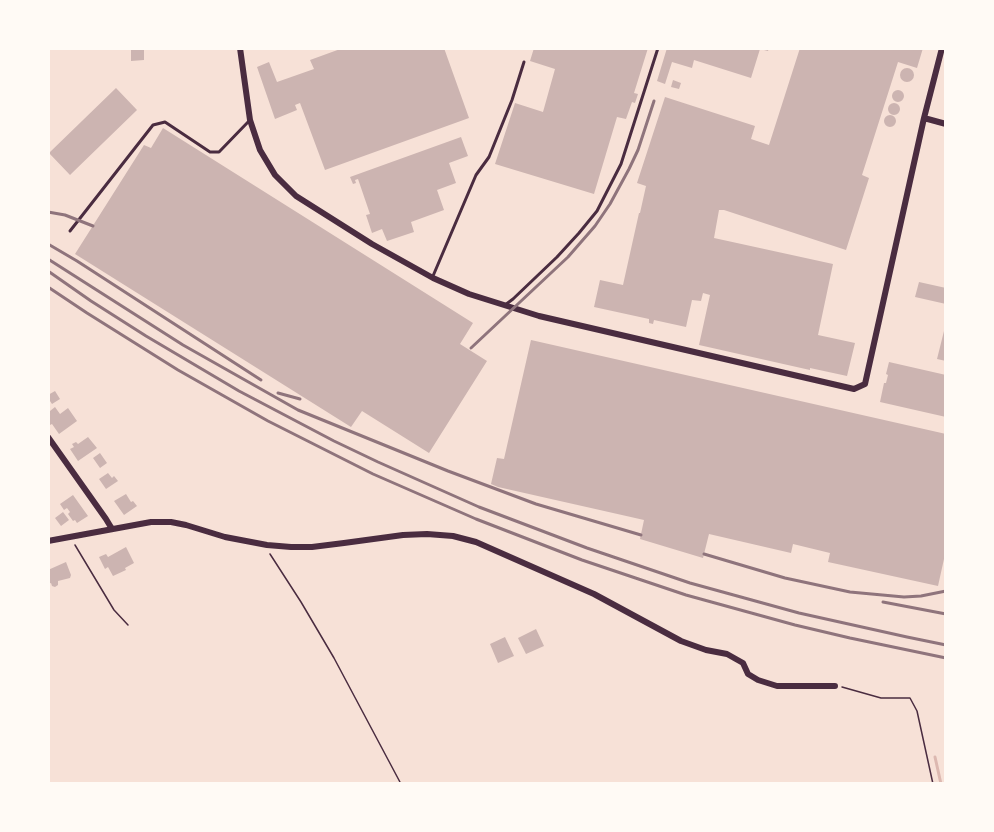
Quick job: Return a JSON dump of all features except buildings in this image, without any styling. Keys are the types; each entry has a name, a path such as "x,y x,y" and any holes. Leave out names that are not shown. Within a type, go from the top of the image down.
{"street":[{"path":"240,48 250,120 260,150 276,175 296,196 372,244 432,278 469,294 539,316 854,389 865,384 924,118 942,48"},
{"path":"924,118 946,124"},
{"path":"48,437 112,529"},
{"path":"48,541 152,522 171,522 225,537 267,545 312,547 385,536 427,534 453,536 476,542 594,594 681,641 706,650 727,654 743,663 748,674 758,680 777,686 835,686"}],"lane":[{"path":"504,306 557,257 597,211 621,164 658,48"},
{"path":"432,278 476,175 489,157 512,100 524,62"},
{"path":"70,231 153,125 165,122 210,152 219,152 250,120"}],"path":[{"path":"69,536 114,610 128,625"},
{"path":"267,545 270,555 334,658 401,784"},
{"path":"835,686 881,698 910,698 917,711 933,784"}],"waterway":[{"path":"935,757 941,784"}],"railway":[{"path":"471,348 568,257 595,226 610,204 638,150 654,101"},
{"path":"48,212 65,215 93,226"},
{"path":"48,244 261,380"},
{"path":"48,259 183,345 298,410 536,504 641,535"},
{"path":"48,271 146,336 239,391 334,441 479,507 587,548 690,583 799,613 946,645"},
{"path":"48,287 178,370 268,421 373,474 476,519 582,560 686,595 795,625 946,658"},
{"path":"278,393 300,399"},
{"path":"704,554 785,578 850,592 904,597 946,591"},
{"path":"883,602 946,614"}]}
